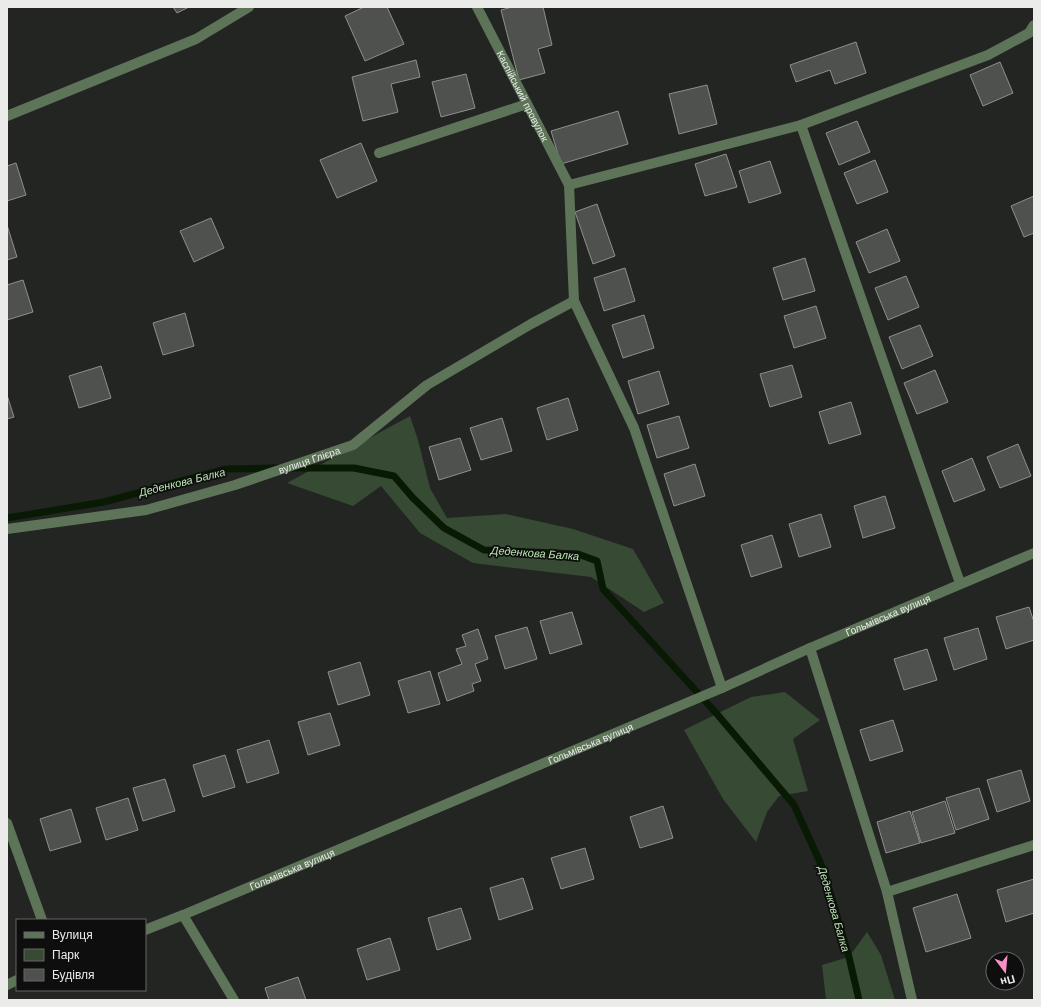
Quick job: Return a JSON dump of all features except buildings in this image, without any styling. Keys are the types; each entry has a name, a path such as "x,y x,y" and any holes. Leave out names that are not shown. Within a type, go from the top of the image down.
{"street":[{"path":"7,116 196,39 249,7"},
{"name":"Каспійський провулок","path":"477,7 569,185"},
{"path":"722,688 634,428 574,301 569,185 801,125 988,55 1032,31"},
{"path":"379,153 527,104"},
{"path":"801,125 960,583"},
{"name":"вулиця Глієра","path":"7,529 146,510 235,485 353,445 428,385 531,324 574,301"},
{"name":"Гольмівська вулиця","path":"146,930 722,688 960,583 1034,553"},
{"path":"810,648 887,892 912,1000"},
{"path":"7,823 42,919"},
{"path":"887,892 1034,845"},
{"path":"183,915 234,1000"},
{"path":"7,985 16,980"}],"green space":[{"path":"410,416 418,440 430,488 447,518 506,514 573,529 633,549 664,603 644,612 591,577 473,563 420,533 381,486 353,506 287,483"},
{"path":"785,692 820,720 793,739 808,791 779,796 767,812 756,842 723,799 684,730 751,697"},
{"path":"867,932 881,955 895,1000 826,1000 822,965 849,957"}],"waterway":[{"name":"Деденкова Балка","path":"7,518 104,502 226,469 277,468"},
{"name":"Деденкова Балка","path":"292,468 354,468 394,476 413,498 444,528 484,550 578,554 597,561 603,589 717,714 794,805 824,871 849,957 859,1000"}]}
